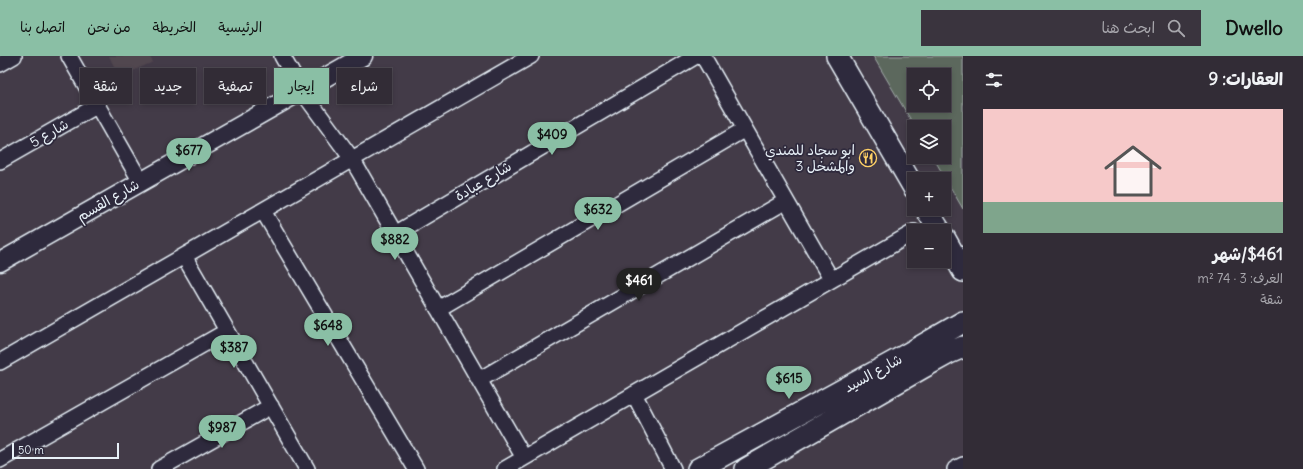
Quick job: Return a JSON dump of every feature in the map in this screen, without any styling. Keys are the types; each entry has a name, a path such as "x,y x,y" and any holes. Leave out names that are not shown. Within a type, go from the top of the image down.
{"main road":[{"path":"837,56 907,176"},
{"path":"951,245 963,255"},
{"path":"951,255 963,270"},
{"name":"شارع السيد","path":"698,469 897,360 963,322"},
{"name":"شارع السيد","path":"746,469 933,362 963,347"}],"street":[{"path":"0,64 14,56"},
{"path":"69,56 142,182"},
{"path":"282,56 289,68"},
{"name":"شارع القسم","path":"329,75 363,56"},
{"path":"0,362 531,56"},
{"name":"شارع عبادة","path":"395,234 696,56"},
{"path":"703,56 831,279"},
{"name":"شارع القسم","path":"0,262 278,104"},
{"path":"312,104 352,159 524,458"},
{"name":"شارع 5","path":"0,161 98,105"},
{"path":"438,309 745,129"},
{"path":"479,380 786,201"},
{"path":"263,211 416,469"},
{"path":"505,469 831,279 907,241"},
{"path":"184,256 307,469"},
{"path":"0,460 227,331"},
{"path":"634,394 673,469"},
{"path":"159,469 271,406"},
{"path":"955,469 963,465"}],"shaded area":[{"path":"109,56 149,56 153,62 132,71 132,68 115,68"}],"green space":[{"path":"873,56 963,56 963,209 951,188 951,172 942,172 937,164 951,164 951,120 911,120"}],"place":[{"name":"ابو سجاد للمندي والمشخل 3","path":"868,158"}]}
